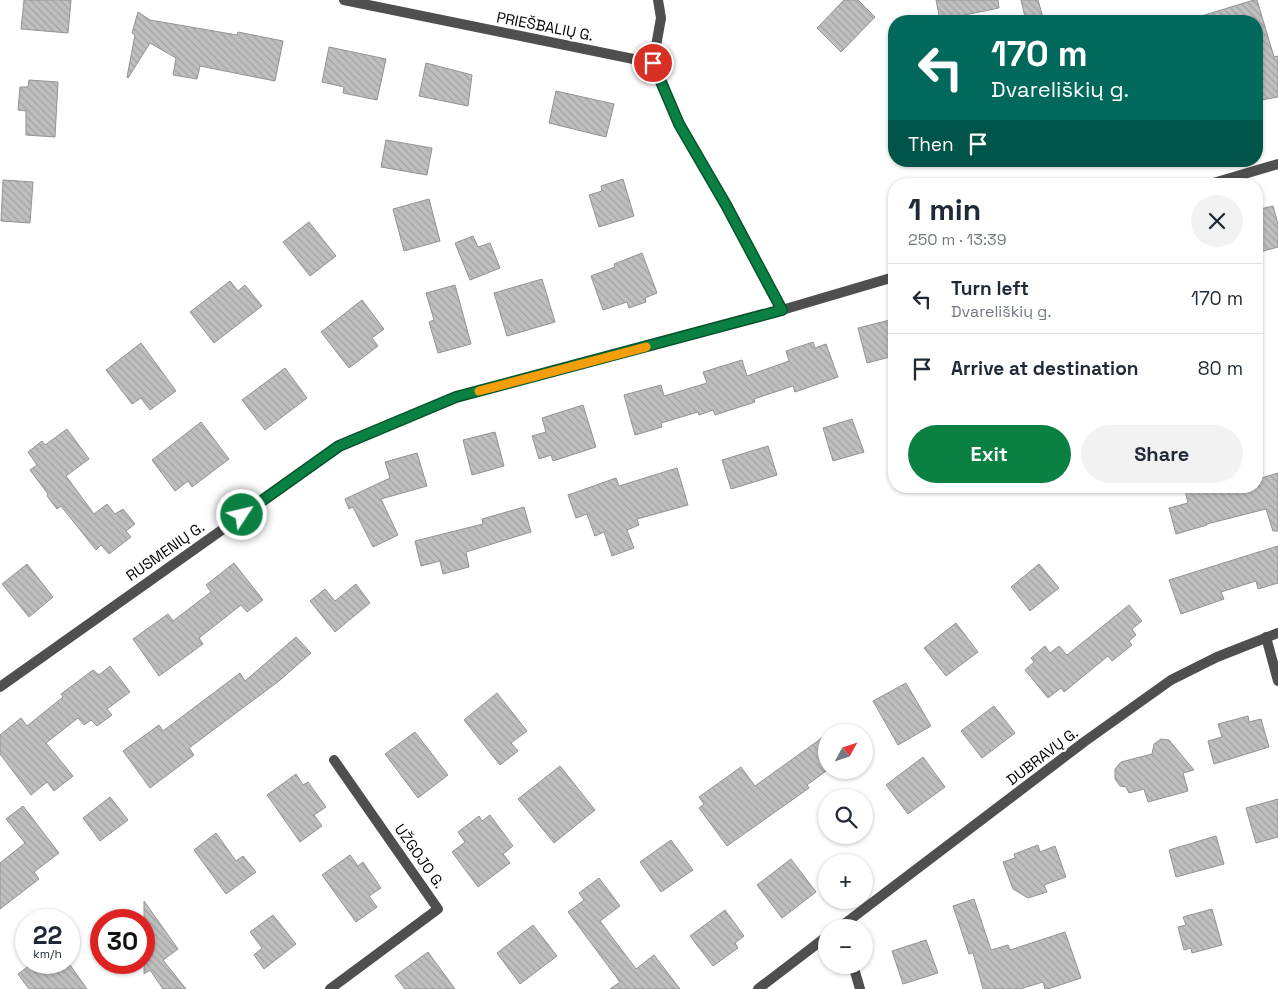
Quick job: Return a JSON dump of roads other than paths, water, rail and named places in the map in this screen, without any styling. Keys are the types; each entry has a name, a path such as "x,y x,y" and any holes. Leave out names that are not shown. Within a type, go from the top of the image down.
{"street":[{"name":"PRIEŠBALIŲ G.","path":"344,0 653,63"},
{"path":"658,0 661,18 653,63 679,124 726,205 782,310"},
{"path":"1230,178 1278,164"},
{"name":"RUSMENIŲ G.","path":"0,686 339,446 456,397 782,310 888,279"},
{"name":"DUBRAVŲ G.","path":"851,919 1084,742 1171,680 1217,657 1278,633"},
{"path":"1266,637 1278,681"},
{"name":"UŽGOJO G.","path":"330,989 438,909 334,760"},
{"path":"758,989 818,943"},
{"path":"855,974 860,989"}]}
